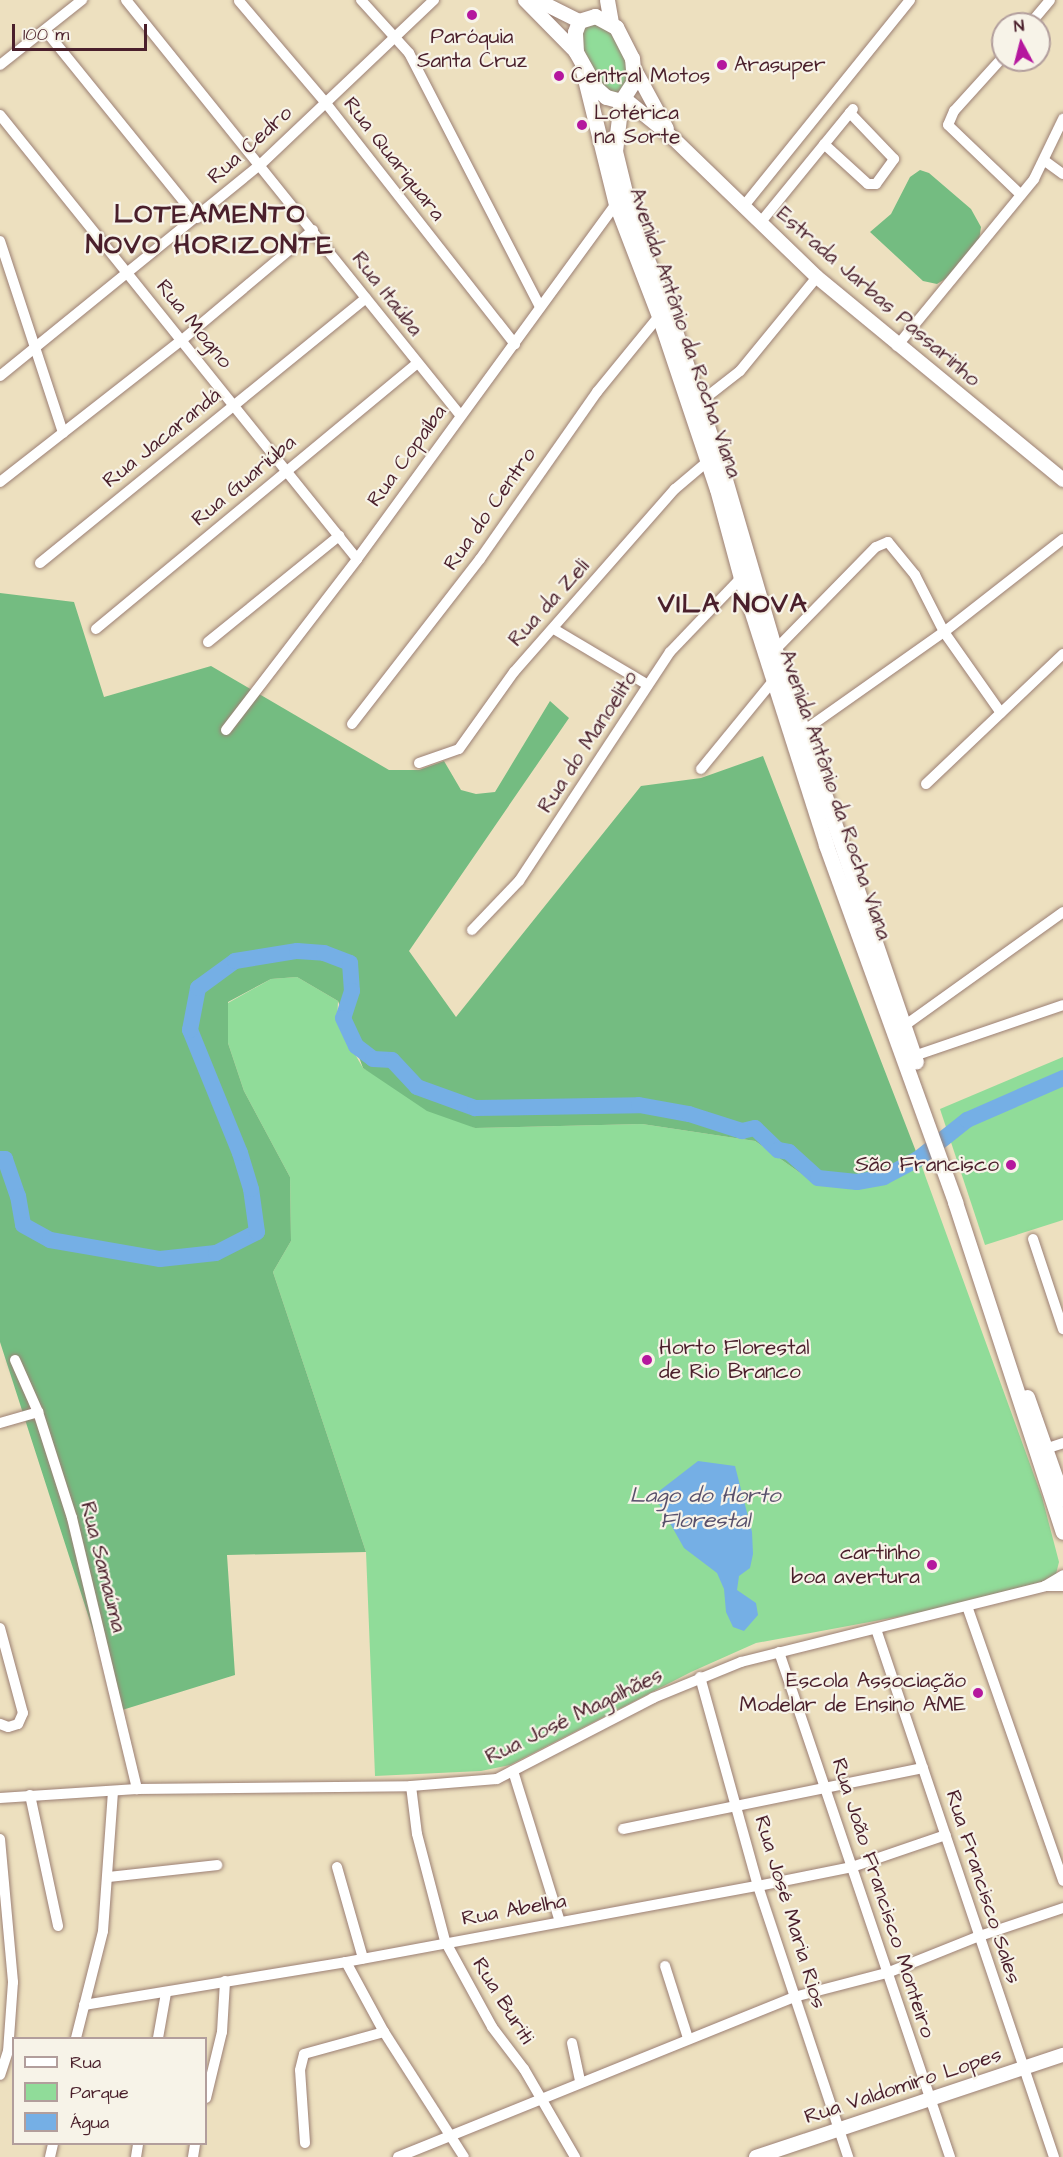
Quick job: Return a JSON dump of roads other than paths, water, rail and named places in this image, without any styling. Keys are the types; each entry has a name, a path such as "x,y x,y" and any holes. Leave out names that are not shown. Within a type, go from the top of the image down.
{"main road":[{"path":"588,0 574,32 576,52 582,67 601,93 623,100"},
{"path":"607,0 610,22"},
{"path":"581,19 601,17 610,22 626,42 634,68"},
{"name":"Avenida Antônio da Rocha Viana","path":"582,67 616,204 659,316 708,461 741,578 826,845 935,1132 1063,1499"},
{"name":"Avenida Antônio da Rocha Viana","path":"634,68 623,100 615,151 623,188 699,403 775,650 914,1056 935,1132"},
{"name":"Avenida Antônio da Rocha Viana","path":"959,1201 1063,1533"}],"street":[{"path":"0,65 82,0"},
{"name":"Rua Itaúba","path":"126,0 460,415"},
{"path":"361,0 409,53 540,307"},
{"name":"Rua Cedro","path":"0,376 260,165 434,0"},
{"path":"525,0 576,52"},
{"path":"537,0 581,19"},
{"path":"743,207 910,0"},
{"path":"1040,12 1050,0"},
{"name":"Rua Quariquara","path":"239,1 325,102 514,344"},
{"path":"45,30 197,218"},
{"name":"Estrada Jarbas Passarinho","path":"634,68 673,138"},
{"path":"991,71 950,118 949,128 1020,194"},
{"name":"Estrada Jarbas Passarinho","path":"623,100 673,138 817,277 897,346 1063,480"},
{"path":"760,223 824,144 852,111 894,159 876,184 868,184 824,144"},
{"name":"Rua Mogno","path":"0,115 357,559"},
{"path":"897,346 1045,160 1063,119"},
{"path":"1045,160 1063,174"},
{"name":"Rua Copaíba","path":"226,730 357,559 616,204"},
{"path":"0,482 182,340 313,230"},
{"path":"0,241 3,268 36,349 63,433"},
{"path":"699,403 740,371 817,277"},
{"name":"Rua Jacarandá","path":"40,563 366,298"},
{"name":"Rua do Centro","path":"352,724 480,559 597,392 659,316"},
{"name":"Rua Guariúba","path":"96,629 417,363"},
{"name":"Rua da Zeli","path":"419,763 459,749 513,672 554,629 675,489 708,461"},
{"path":"208,642 339,536"},
{"path":"802,732 944,632 1063,538"},
{"path":"775,650 876,547 888,542 933,604 944,632 1001,712"},
{"name":"Rua do Manoelito","path":"472,930 519,881 670,652 741,578"},
{"path":"554,629 648,685"},
{"path":"926,784 1063,654"},
{"path":"701,770 773,681"},
{"path":"904,1026 1063,912"},
{"path":"914,1056 1063,1005"},
{"path":"1033,1239 1063,1329"},
{"name":"Rua Samaúma","path":"15,1360 38,1412 72,1518 137,1789"},
{"path":"0,1423 38,1412"},
{"path":"1045,1449 1063,1443"},
{"name":"Rua José Magalhães","path":"1045,1587 1063,1575"},
{"name":"Rua José Magalhães","path":"0,1798 137,1789 476,1782 513,1771 700,1677 780,1652 968,1609 1045,1587 1063,1586"},
{"path":"968,1609 1063,1881"},
{"path":"0,1628 23,1713 18,1724 0,1724"},
{"name":"Rua Francisco Sales","path":"876,1629 946,1835 977,1936 1054,2157"},
{"name":"Rua João Francisco Monteiro","path":"780,1652 950,2157"},
{"name":"Rua José Maria Rios","path":"700,1677 758,1886 848,2157"},
{"path":"623,1829 736,1803 923,1768"},
{"path":"513,1771 560,1922"},
{"name":"Rua Buriti","path":"411,1785 417,1834 445,1941 492,2027 541,2097 575,2157"},
{"path":"76,2037 103,1931 109,1877 112,1791"},
{"path":"30,1795 58,1926"},
{"name":"Rua Abelha","path":"84,2005 346,1962 445,1941 758,1886 852,1867 946,1835"},
{"path":"0,1839 13,1982 8,2052 0,2075"},
{"path":"109,1877 217,1864"},
{"path":"337,1868 363,1958"},
{"path":"398,2157 541,2097 794,1997 887,1973 977,1936 1063,1908"},
{"path":"346,1962 384,2032 464,2157"},
{"path":"665,1966 688,2038"},
{"path":"207,2094 222,2032 225,1982"},
{"path":"158,2037 166,1993"},
{"path":"305,2143 300,2070 304,2054 384,2032"},
{"path":"572,2043 580,2082"},
{"name":"Rua Valdomiro Lopes","path":"756,2157 1063,2055"}],"water":[{"name":"Lago do Horto Florestal","path":"698,1461 735,1466 752,1532 753,1554 750,1568 739,1576 737,1590 756,1603 758,1615 744,1631 733,1627 726,1612 724,1589 717,1573 684,1548 654,1495"}],"waterway":[{"path":"0,1159 5,1159 18,1196 23,1225 50,1240 160,1259 216,1253 257,1232 251,1189 240,1153 190,1030 198,988 235,961 297,951 324,953 350,963 352,991 343,1018 356,1046 373,1059 392,1060 417,1087 475,1108 639,1105 689,1114 742,1131 755,1128 778,1150 789,1152 818,1178 857,1182 884,1177 918,1159 967,1120 1063,1078"}],"place":[{"name":"Paróquia Santa Cruz","path":"472,15"},
{"name":"Arasuper","path":"722,65"},
{"name":"Central Motos","path":"559,76"},
{"name":"Lotérica na Sorte","path":"582,125"},
{"name":"São Francisco","path":"1011,1165"},
{"name":"Horto Florestal de Rio Branco","path":"647,1360"},
{"name":"cartinho boa avertura","path":"932,1565"},
{"name":"Escola Associação Modelar de Ensino AME","path":"978,1693"}],"district":[{"name":"LOTEAMENTO NOVO HORIZONTE","path":"210,230"},
{"name":"VILA NOVA","path":"733,605"}]}
